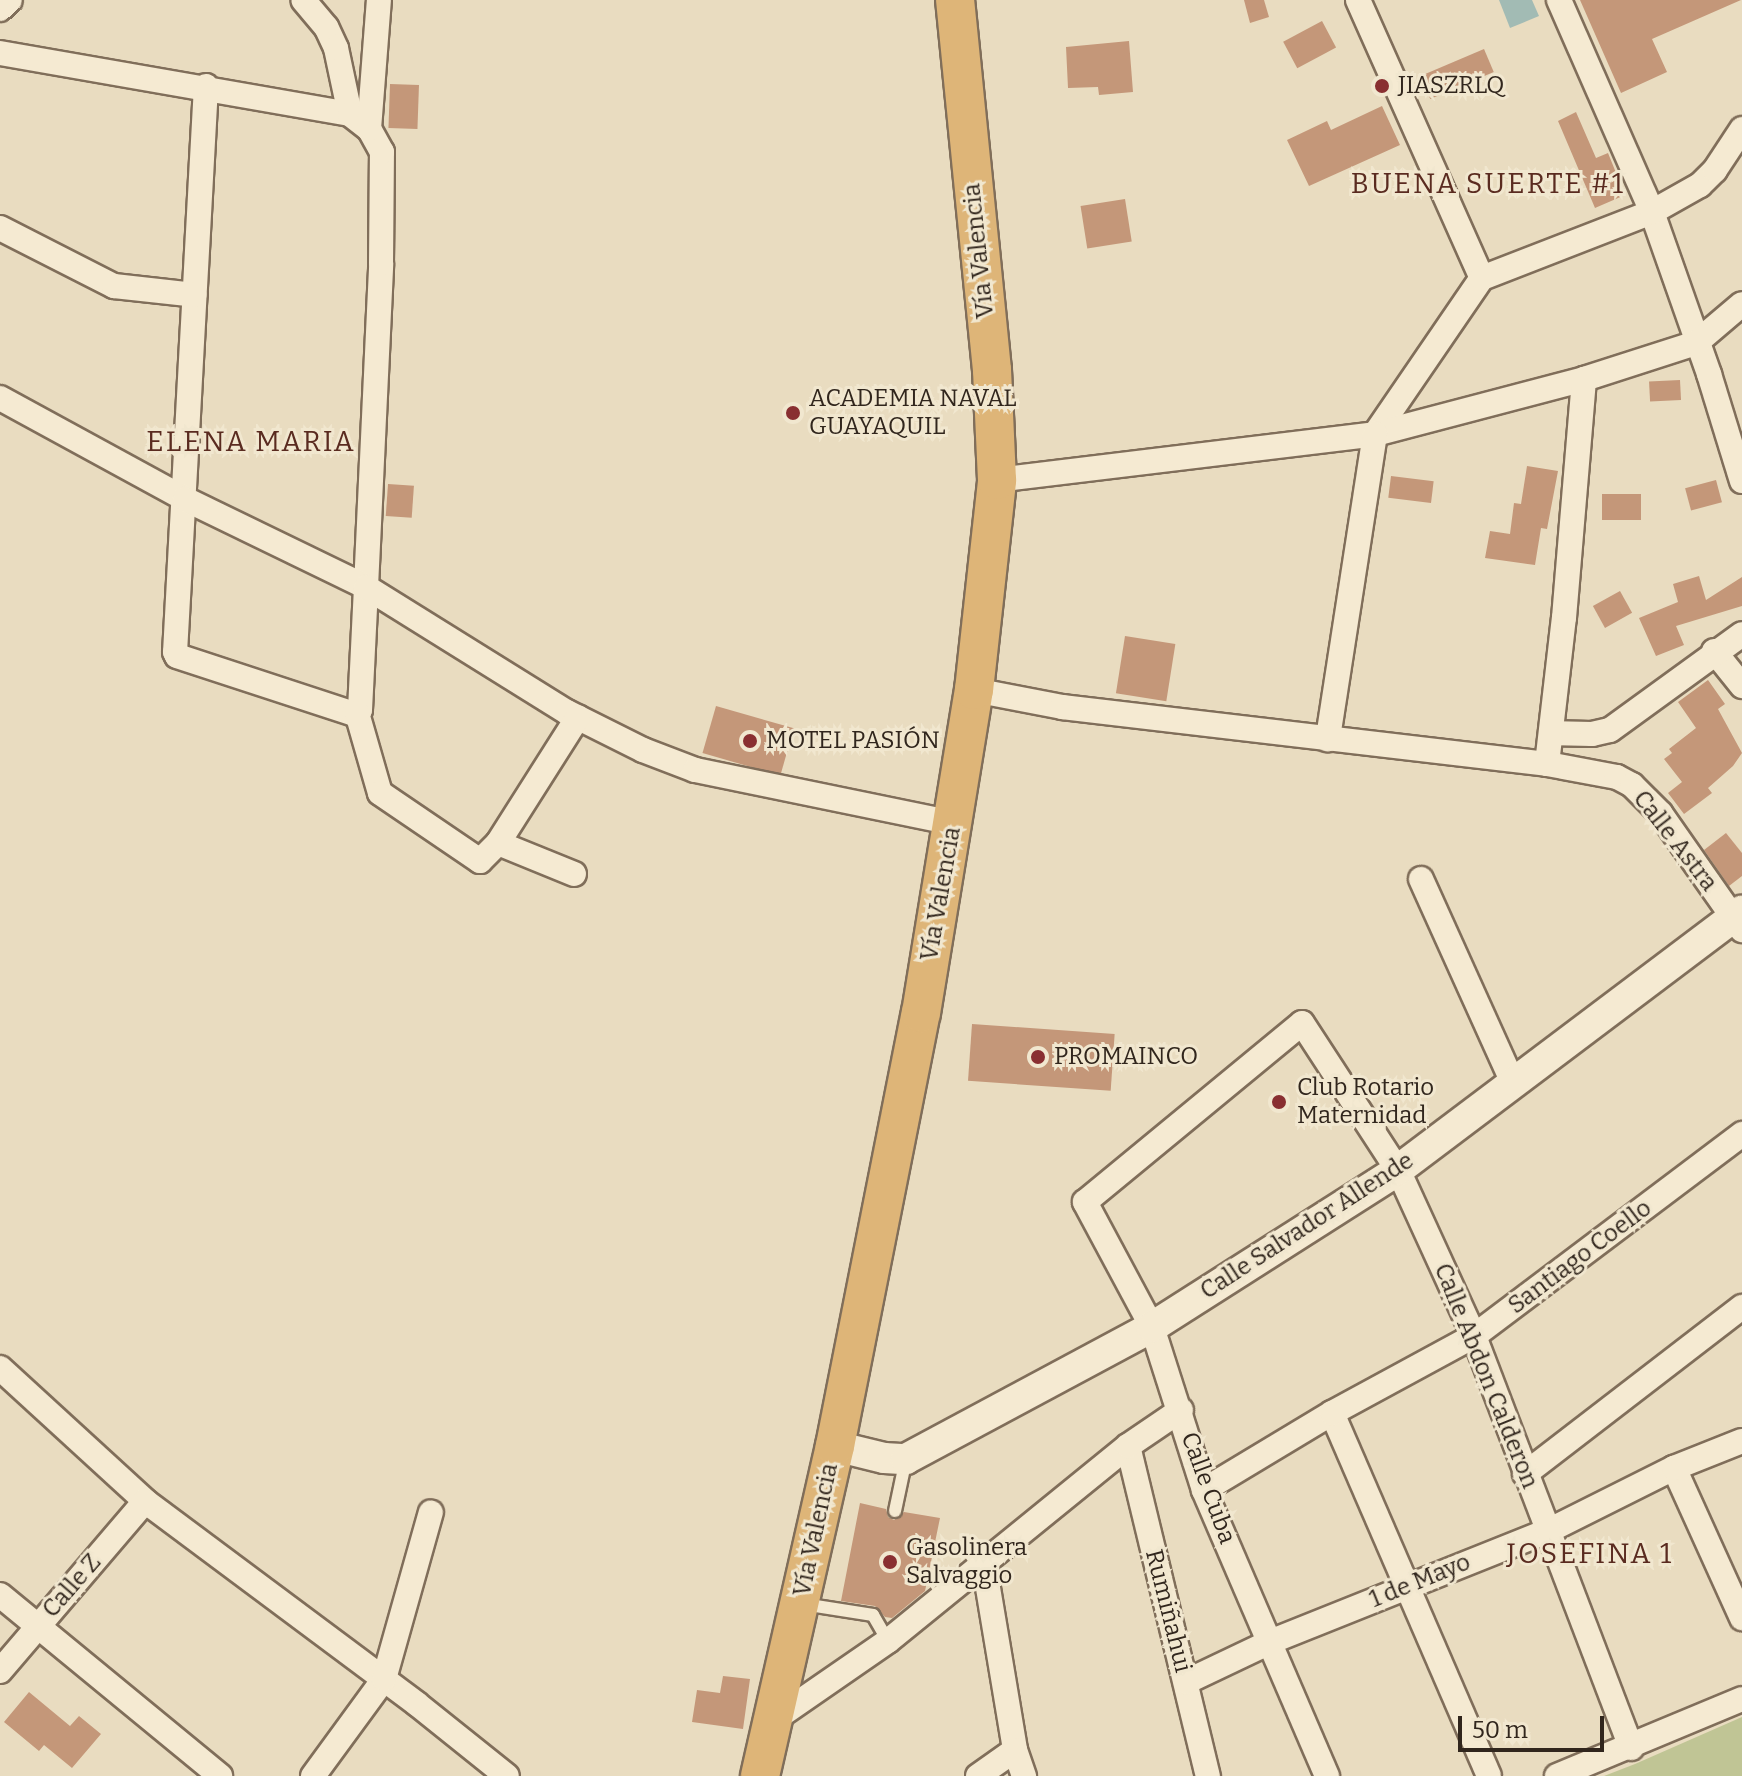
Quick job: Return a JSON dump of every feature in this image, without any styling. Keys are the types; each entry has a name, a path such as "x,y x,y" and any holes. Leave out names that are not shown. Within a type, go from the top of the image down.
{"highway":[{"name":"Vía Valencia","path":"760,1776 835,1446 921,1013 974,690 997,480 992,370 955,0"}],"street":[{"path":"0,9 10,0"},
{"path":"359,122 373,72 379,0"},
{"path":"1358,0 1482,278"},
{"path":"1559,0 1652,212 1709,374 1742,481"},
{"path":"309,6 373,72"},
{"path":"309,6 336,48 359,122 382,152 381,263 357,713 380,793 480,861 498,843 578,717"},
{"path":"0,53 206,86 359,122"},
{"path":"206,86 177,656 357,713"},
{"path":"1328,739 1375,434 1482,278 1652,212 1700,185 1715,170 1742,129"},
{"path":"0,228 114,286 195,295"},
{"path":"997,480 1375,434 1584,379 1696,343 1742,304"},
{"path":"1547,764 1584,379"},
{"path":"0,398 185,499 366,587 578,717 643,750 695,770 953,823"},
{"path":"1551,733 1592,734 1610,730 1714,651 1742,634"},
{"path":"1714,651 1742,686"},
{"name":"Calle Astra","path":"974,690 1062,707 1547,764 1617,777 1632,785 1660,813 1739,919"},
{"path":"498,843 574,874"},
{"path":"1421,879 1513,1083"},
{"name":"Calle Salvador Allende","path":"906,1459 1152,1327 1398,1170 1739,919"},
{"name":"Calle Abdon Calderon","path":"1085,1202 1302,1023 1398,1170 1474,1336 1631,1748"},
{"name":"Santiago Coello","path":"1204,1490 1332,1413 1474,1336 1742,1134"},
{"name":"Calle Cuba","path":"1085,1202 1152,1327 1181,1410 1204,1490 1327,1776"},
{"path":"1525,1474 1742,1307"},
{"path":"0,1368 145,1501 384,1679 507,1776"},
{"path":"772,1721 888,1641 1128,1446 1181,1410"},
{"path":"1332,1413 1489,1776"},
{"name":"1 de Mayo","path":"1186,1682 1270,1642 1550,1530 1674,1468 1742,1441"},
{"path":"835,1446 884,1458 906,1459"},
{"name":"Rumiñahui","path":"1128,1446 1208,1776"},
{"path":"1674,1468 1742,1618"},
{"name":"Calle Z","path":"0,1671 145,1501"},
{"path":"313,1776 384,1679 431,1512"},
{"path":"984,1564 1015,1750 1024,1776"},
{"path":"0,1595 36,1628 220,1776"},
{"path":"1557,1776 1631,1748 1742,1699"},
{"path":"978,1776 1015,1750"}],"lane":[{"path":"895,1511 906,1459"},
{"path":"800,1603 873,1615 888,1641"}],"green space":[{"path":"1742,1717 1742,1776 1604,1776 1635,1764"}],"water":[{"path":"1499,0 1532,0 1539,16 1510,28"}],"building":[{"path":"1244,0 1264,0 1269,17 1250,23"},
{"path":"1580,0 1741,0 1652,39 1667,72 1621,93"},
{"path":"1322,21 1336,47 1297,68 1283,42"},
{"path":"1129,41 1133,92 1099,95 1098,87 1068,88 1066,47"},
{"path":"1484,49 1494,72 1430,99 1420,76"},
{"path":"390,84 419,85 417,129 388,128"},
{"path":"1382,106 1400,145 1309,186 1287,140 1327,121 1331,130"},
{"path":"1576,112 1596,158 1608,153 1625,195 1595,208 1558,121"},
{"path":"1125,199 1132,241 1087,249 1081,206"},
{"path":"1680,380 1681,400 1650,402 1649,382"},
{"path":"1527,466 1558,471 1547,529 1541,528 1535,565 1485,558 1490,531 1510,534 1514,503 1521,504"},
{"path":"1391,476 1434,481 1431,503 1388,498"},
{"path":"1716,480 1722,502 1691,510 1685,488"},
{"path":"388,484 414,486 412,518 386,516"},
{"path":"1602,494 1641,494 1641,520 1602,520"},
{"path":"1699,576 1706,600 1742,577 1742,606 1676,626 1684,645 1656,656 1639,618 1678,602 1673,584"},
{"path":"1620,591 1632,613 1605,628 1593,606"},
{"path":"1125,636 1175,644 1166,701 1116,693"},
{"path":"1708,680 1725,704 1718,709 1742,753 1733,766 1708,788 1712,793 1684,814 1668,793 1682,782 1664,759 1672,753 1669,749 1696,728 1678,702"},
{"name":"MOTEL PASIÓN","path":"716,706 794,728 780,775 702,753"},
{"path":"1726,833 1742,853 1742,876 1729,886 1704,850"},
{"name":"PROMAINCO","path":"972,1024 1115,1034 1111,1091 968,1081"},
{"name":"Gasolinera Salvaggio","path":"860,1503 886,1509 888,1517 894,1520 904,1512 940,1518 925,1591 892,1618 885,1617 875,1606 841,1601"},
{"path":"723,1676 750,1679 743,1729 692,1722 697,1690 720,1693"},
{"path":"29,1692 70,1726 79,1716 101,1734 72,1768 44,1745 39,1751 4,1722"}],"place":[{"name":"JIASZRLQ","path":"1382,86"},
{"name":"ACADEMIA NAVAL GUAYAQUIL","path":"793,413"},
{"name":"MOTEL PASIÓN","path":"750,741"},
{"name":"PROMAINCO","path":"1038,1057"},
{"name":"Club Rotario Maternidad","path":"1279,1102"},
{"name":"Gasolinera Salvaggio","path":"890,1562"}],"district":[{"name":"BUENA SUERTE #1","path":"1488,184"},
{"name":"ELENA MARIA","path":"251,442"},
{"name":"JOSEFINA 1","path":"1590,1554"}]}
